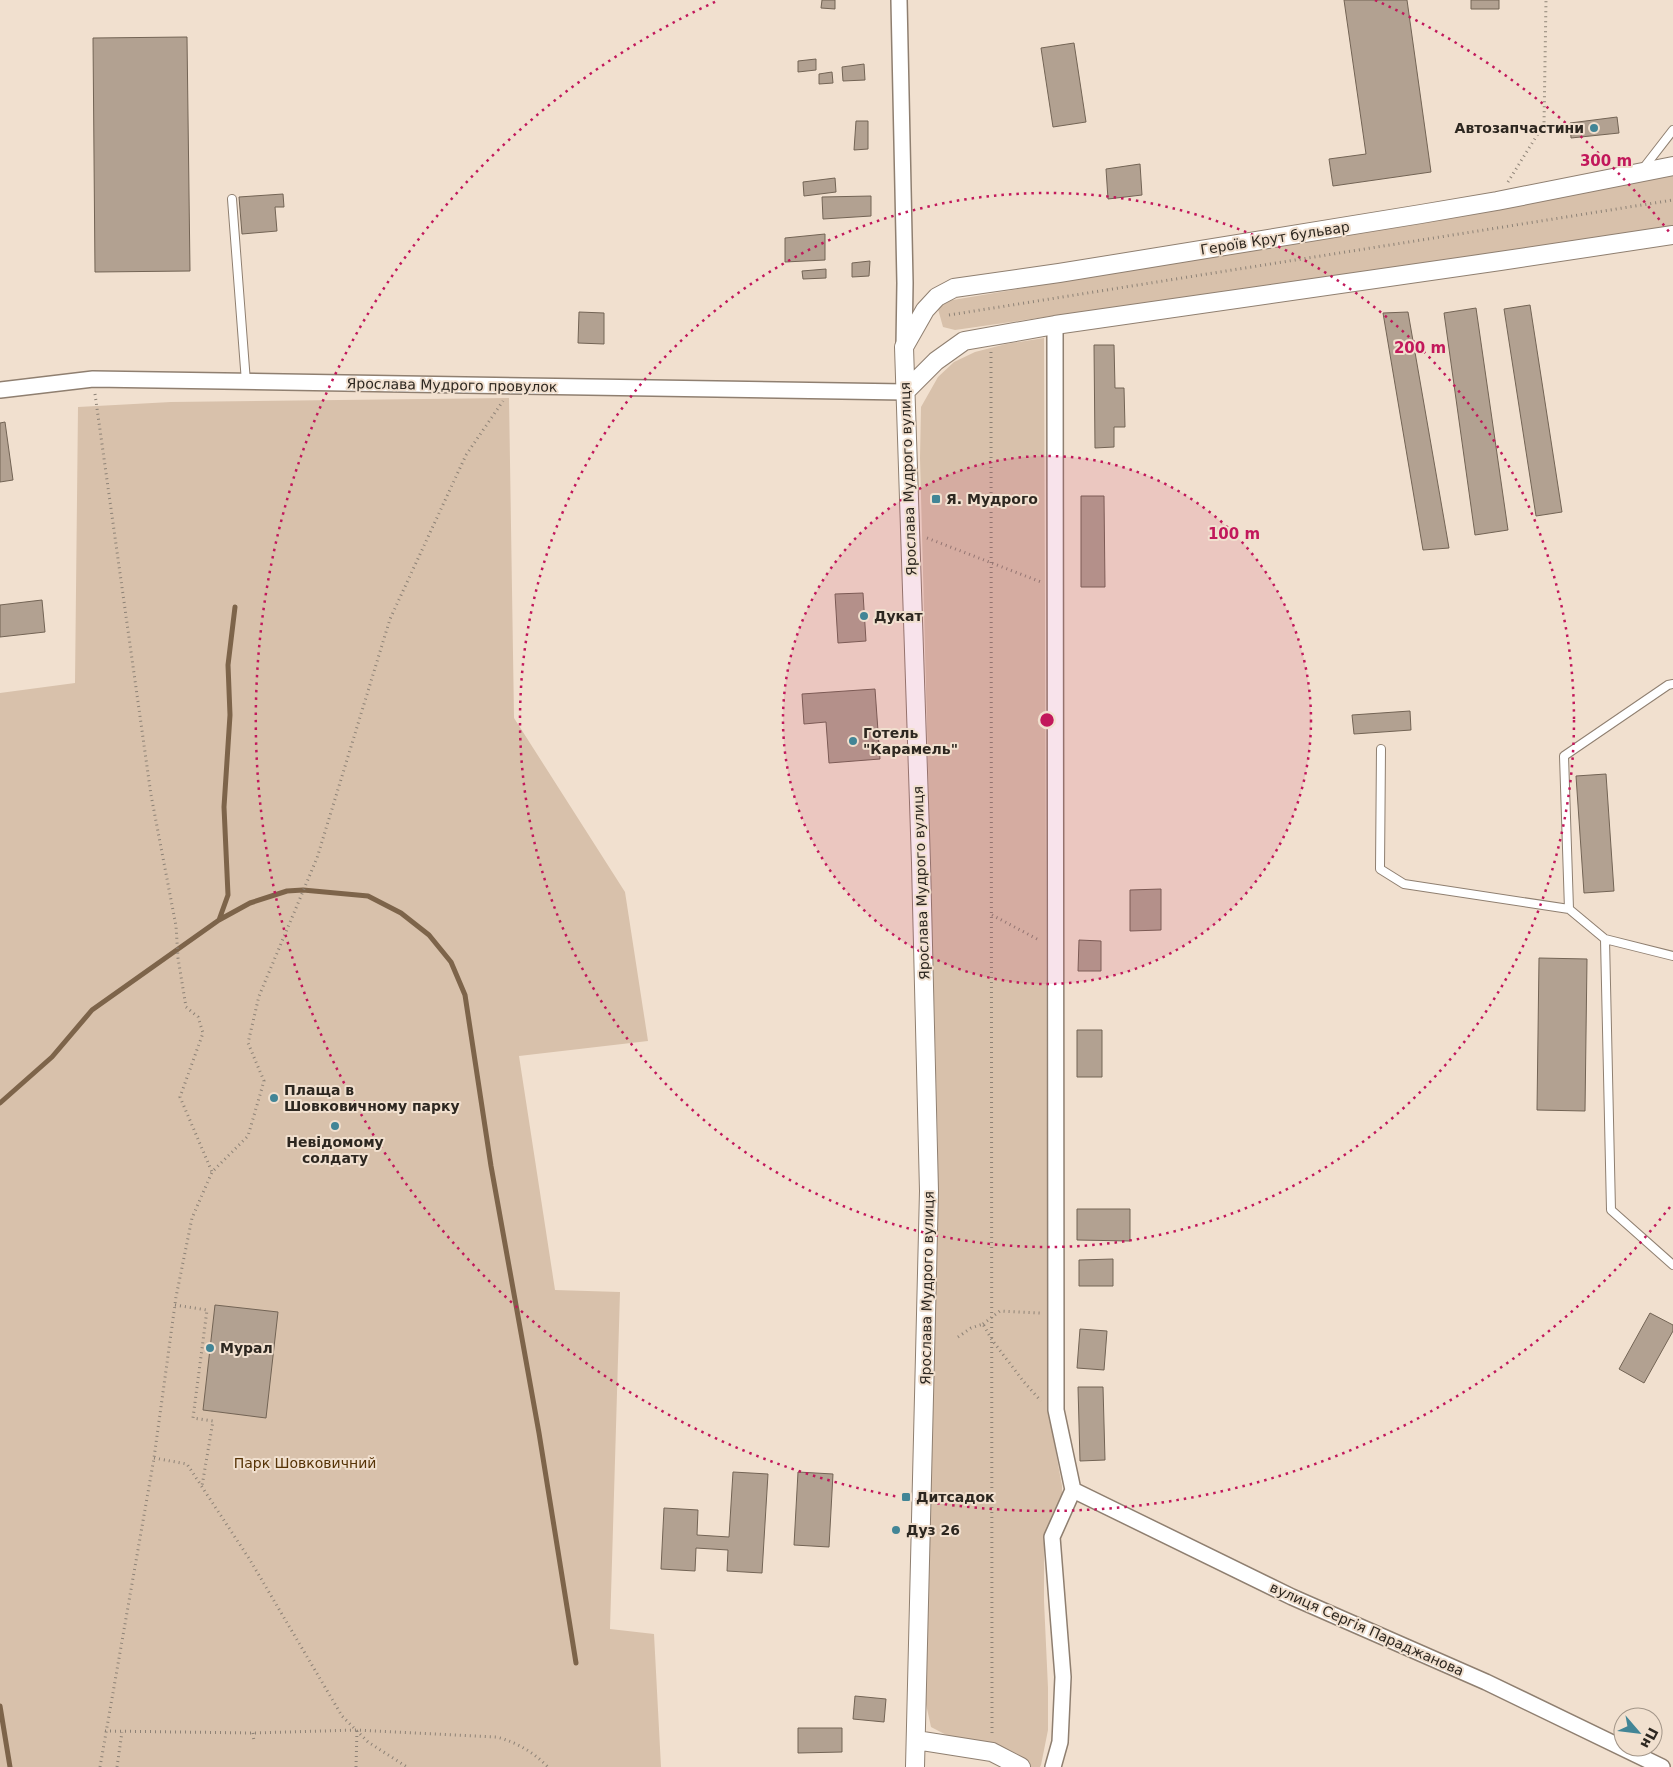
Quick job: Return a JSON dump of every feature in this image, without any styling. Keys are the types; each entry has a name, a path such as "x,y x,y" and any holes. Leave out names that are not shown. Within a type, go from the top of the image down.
{"street":[{"name":"Ярослава Мудрого вулиця","path":"899,0 906,283 905,392 921,863 929,1190 915,1767"},
{"name":"Героїв Крут бульвар","path":"904,347 925,310 937,297 954,288 1059,273 1497,201 1673,166"},
{"path":"905,392 936,361 964,341 1055,325 1673,235"},
{"path":"1053,1767 1060,1742 1063,1677 1052,1537 1073,1490 1056,1410 1055,325"},
{"name":"Ярослава Мудрого провулок","path":"0,390 93,379 905,392"},
{"name":"вулиця Сергія Параджанова","path":"1073,1490 1292,1597 1486,1682 1662,1767"},
{"path":"916,1740 992,1752 1021,1767"}],"lane":[{"path":"1640,172 1673,130"},
{"path":"232,199 246,382"},
{"path":"1570,909 1564,756 1668,685 1673,684"},
{"path":"1381,750 1380,869 1404,884 1570,909 1604,939 1673,956"},
{"path":"1604,939 1611,1210 1673,1265"}],"path":[{"path":"1477,231 1544,124 1546,0"},
{"path":"949,315 1673,200"},
{"path":"991,336 992,1752"},
{"path":"93,379 151,795 176,926 178,958 186,1007 198,1017 203,1033 180,1097 212,1172"},
{"path":"100,1767 154,1458 175,1305 192,1218 212,1172 248,1136 264,1081 248,1043 259,996 316,858 390,619 466,455 513,386"},
{"path":"910,531 1055,587"},
{"path":"992,915 1056,948"},
{"path":"175,1305 207,1310 194,1418 213,1421 202,1486"},
{"path":"958,1336 971,1328 983,1324 1000,1311 1056,1314"},
{"path":"983,1324 992,1340 1037,1398 1056,1410"},
{"path":"154,1458 187,1464 250,1560 342,1716 368,1742 407,1767"},
{"path":"105,1731 253,1733 357,1730 497,1737 513,1742 536,1755 548,1767"},
{"path":"356,1767 357,1730"},
{"path":"117,1767 122,1732"},
{"path":"253,1733 254,1742"}],"green space":[{"path":"1673,172 1673,227 955,330 943,327 938,309 947,301 1493,208"},
{"path":"1044,338 1048,1409 1062,1486 1062,1502 1044,1536 1048,1730 1041,1765 1040,1767 1008,1767 931,1727 926,1704 938,1151 920,458 921,407 938,377 954,362 975,352 1006,344"},
{"name":"Парк Шовковичний","path":"509,398 514,718 625,892 648,1041 519,1056 555,1290 620,1292 610,1629 654,1634 661,1767 0,1767 0,693 75,683 78,407 171,402"}],"building":[{"path":"822,0 835,0 835,9 821,8"},
{"path":"1344,0 1407,0 1431,172 1333,186 1329,159 1366,154"},
{"path":"1471,0 1499,0 1499,9 1471,9"},
{"path":"187,37 190,271 95,272 93,38"},
{"path":"1074,43 1086,122 1053,127 1041,48"},
{"path":"816,59 816,70 798,72 798,61"},
{"path":"864,64 865,80 843,81 842,67"},
{"path":"832,72 833,83 819,84 819,74"},
{"name":"Автозапчастини","path":"1617,117 1619,133 1571,138 1570,123"},
{"path":"856,121 868,121 868,149 854,150"},
{"path":"1140,164 1142,195 1108,199 1106,169"},
{"path":"835,178 836,192 804,196 803,182"},
{"path":"283,194 284,207 275,207 277,231 242,234 239,197"},
{"path":"871,196 871,216 823,219 822,197"},
{"path":"825,234 825,260 785,262 785,238"},
{"path":"870,261 869,276 852,277 852,263"},
{"path":"826,269 826,278 803,279 802,271"},
{"path":"1530,305 1562,512 1536,516 1504,309"},
{"path":"1476,308 1508,530 1475,535 1444,313"},
{"path":"579,312 604,313 604,344 578,343"},
{"path":"1408,312 1449,548 1423,550 1383,313"},
{"path":"1094,345 1114,345 1115,388 1124,388 1125,427 1114,427 1114,447 1095,448"},
{"path":"5,422 13,480 0,482 0,423"},
{"path":"1081,496 1104,496 1105,587 1081,587"},
{"path":"863,593 866,641 838,643 835,594"},
{"path":"42,600 45,632 0,637 0,605"},
{"name":"Готель \"Карамель\"","path":"875,689 880,759 829,763 826,722 804,724 802,694"},
{"path":"1410,711 1411,730 1354,734 1352,715"},
{"path":"1606,774 1614,891 1584,893 1576,776"},
{"path":"1161,889 1161,930 1130,931 1130,890"},
{"path":"1079,940 1101,941 1101,971 1078,971"},
{"path":"1539,958 1587,959 1585,1111 1537,1110"},
{"path":"1077,1030 1102,1030 1102,1077 1077,1077"},
{"path":"1077,1209 1130,1209 1130,1241 1077,1240"},
{"path":"1113,1259 1113,1286 1079,1286 1079,1260"},
{"path":"215,1305 278,1312 266,1418 203,1410"},
{"path":"1650,1313 1673,1325 1673,1331 1644,1383 1619,1369"},
{"path":"1080,1329 1107,1331 1104,1370 1077,1368"},
{"path":"1078,1387 1103,1387 1105,1460 1080,1461"},
{"path":"733,1472 768,1474 762,1573 727,1571 728,1550 696,1548 695,1571 661,1569 664,1508 698,1510 697,1535 729,1537"},
{"path":"798,1472 833,1474 829,1547 794,1545"},
{"path":"855,1696 886,1699 884,1722 853,1719"},
{"path":"798,1728 842,1728 842,1752 798,1753"}],"waterway":[{"path":"0,1103 52,1057 92,1010 219,920 228,895 224,807 230,715 228,665 235,607"},
{"path":"219,920 250,903 287,891 303,890 368,896 401,913 429,935 451,962 465,995 491,1166 539,1433 576,1663"},
{"path":"0,1706 10,1767"}],"place":[{"name":"Автозапчастини","path":"1594,128"},
{"name":"Я. Мудрого","path":"936,499"},
{"name":"Дукат","path":"864,616"},
{"name":"Готель \"Карамель\"","path":"853,741"},
{"name":"Плаща в Шовковичному парку","path":"274,1098"},
{"name":"Невідомому солдату","path":"335,1126"},
{"name":"Мурал","path":"210,1348"},
{"name":"Дитсадок","path":"906,1497"},
{"name":"Дуз 26","path":"896,1530"}]}
